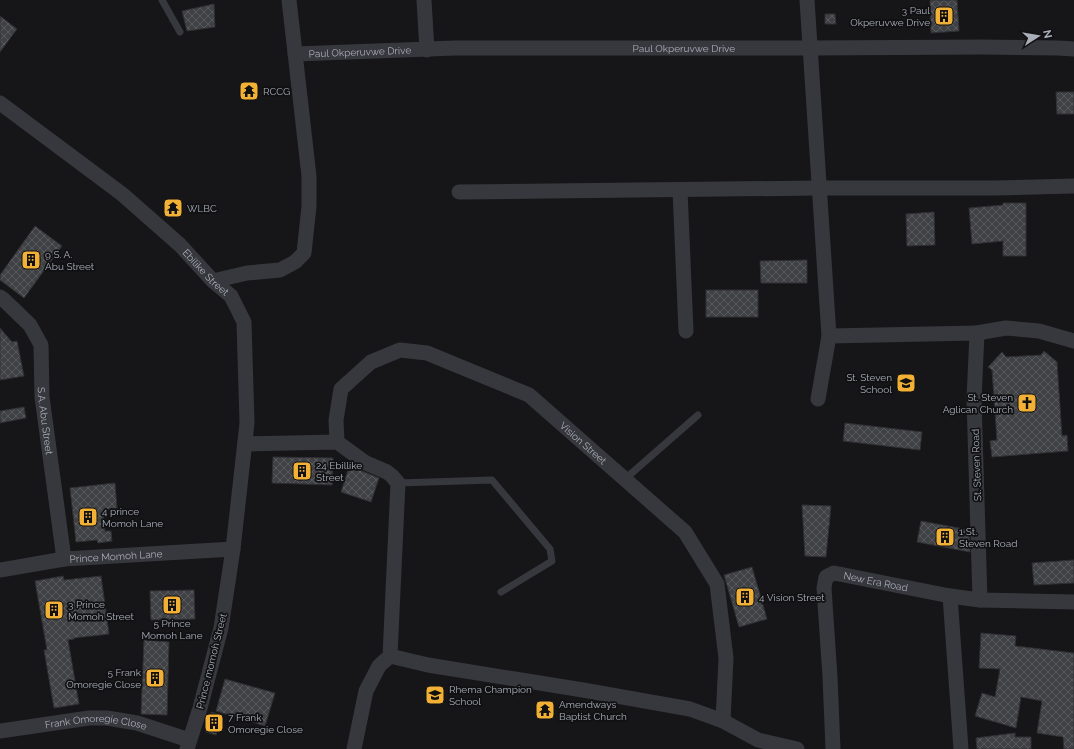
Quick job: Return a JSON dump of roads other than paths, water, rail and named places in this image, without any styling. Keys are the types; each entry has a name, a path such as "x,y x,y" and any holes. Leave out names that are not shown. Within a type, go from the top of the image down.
{"street":[{"path":"213,281 247,273 280,270 295,262 304,253 309,206 309,176 289,0"},
{"path":"424,0 427,50"},
{"path":"807,0 829,336 818,399"},
{"name":"Paul Okperuvwe Drive","path":"295,54 542,48 982,47 1074,49"},
{"name":"Ebilike Street","path":"0,103 122,194 180,245 213,281 231,296 244,322 247,423 233,548"},
{"path":"459,192 819,188 996,188 1074,186"},
{"path":"680,190 686,331"},
{"name":"S.A. Abu Street","path":"0,297 30,325 41,345 42,397 64,559"},
{"path":"829,336 977,333 1006,328 1039,331 1074,341"},
{"name":"St. Steven Road","path":"977,333 974,399 980,600"},
{"name":"Vision Street","path":"337,442 336,420 342,389 371,362 400,350 428,353 529,394 685,532 717,584 726,658 723,721"},
{"path":"245,444 337,442 366,463 387,472 398,483 390,656 379,666 366,691 354,749"},
{"name":"Prince Momoh Lane","path":"0,570 64,559 233,548"},
{"name":"Prince momoh Street","path":"188,745 200,708 221,628 233,548"},
{"name":"New Era Road","path":"833,749 824,588 826,577 834,573 950,596 980,600 1074,602"},
{"path":"950,596 961,749"},
{"path":"390,656 428,664 690,709 723,721 758,740 797,749"},
{"name":"Frank Omoregie Close","path":"0,731 89,718 107,718 137,723 188,745"}],"lane":[{"path":"162,0 180,32"},
{"path":"625,479 698,415"},
{"path":"398,483 492,480 550,549 552,561 501,592"}],"place":[{"name":"3 Paul Okperuvwe Drive","path":"944,16"},
{"name":"RCCG","path":"249,91"},
{"name":"WLBC","path":"173,208"},
{"name":"9 S. A. Abu Street","path":"31,260"},
{"name":"St. Steven School","path":"906,383"},
{"name":"St. Steven Aglican Church","path":"1027,403"},
{"name":"24 Ebillike Street","path":"302,471"},
{"name":"4 prince Momoh Lane","path":"88,517"},
{"name":"1 St. Steven Road","path":"945,537"},
{"name":"4 Vision Street","path":"745,597"},
{"name":"5 Prince Momoh Lane","path":"172,605"},
{"name":"3 Prince Momoh Street","path":"54,610"},
{"name":"5 Frank Omoregie Close","path":"155,678"},
{"name":"Rhema Champion School","path":"435,695"},
{"name":"Amendways Baptist Church","path":"545,710"},
{"name":"7 Frank Omoregie Close","path":"214,723"}]}
